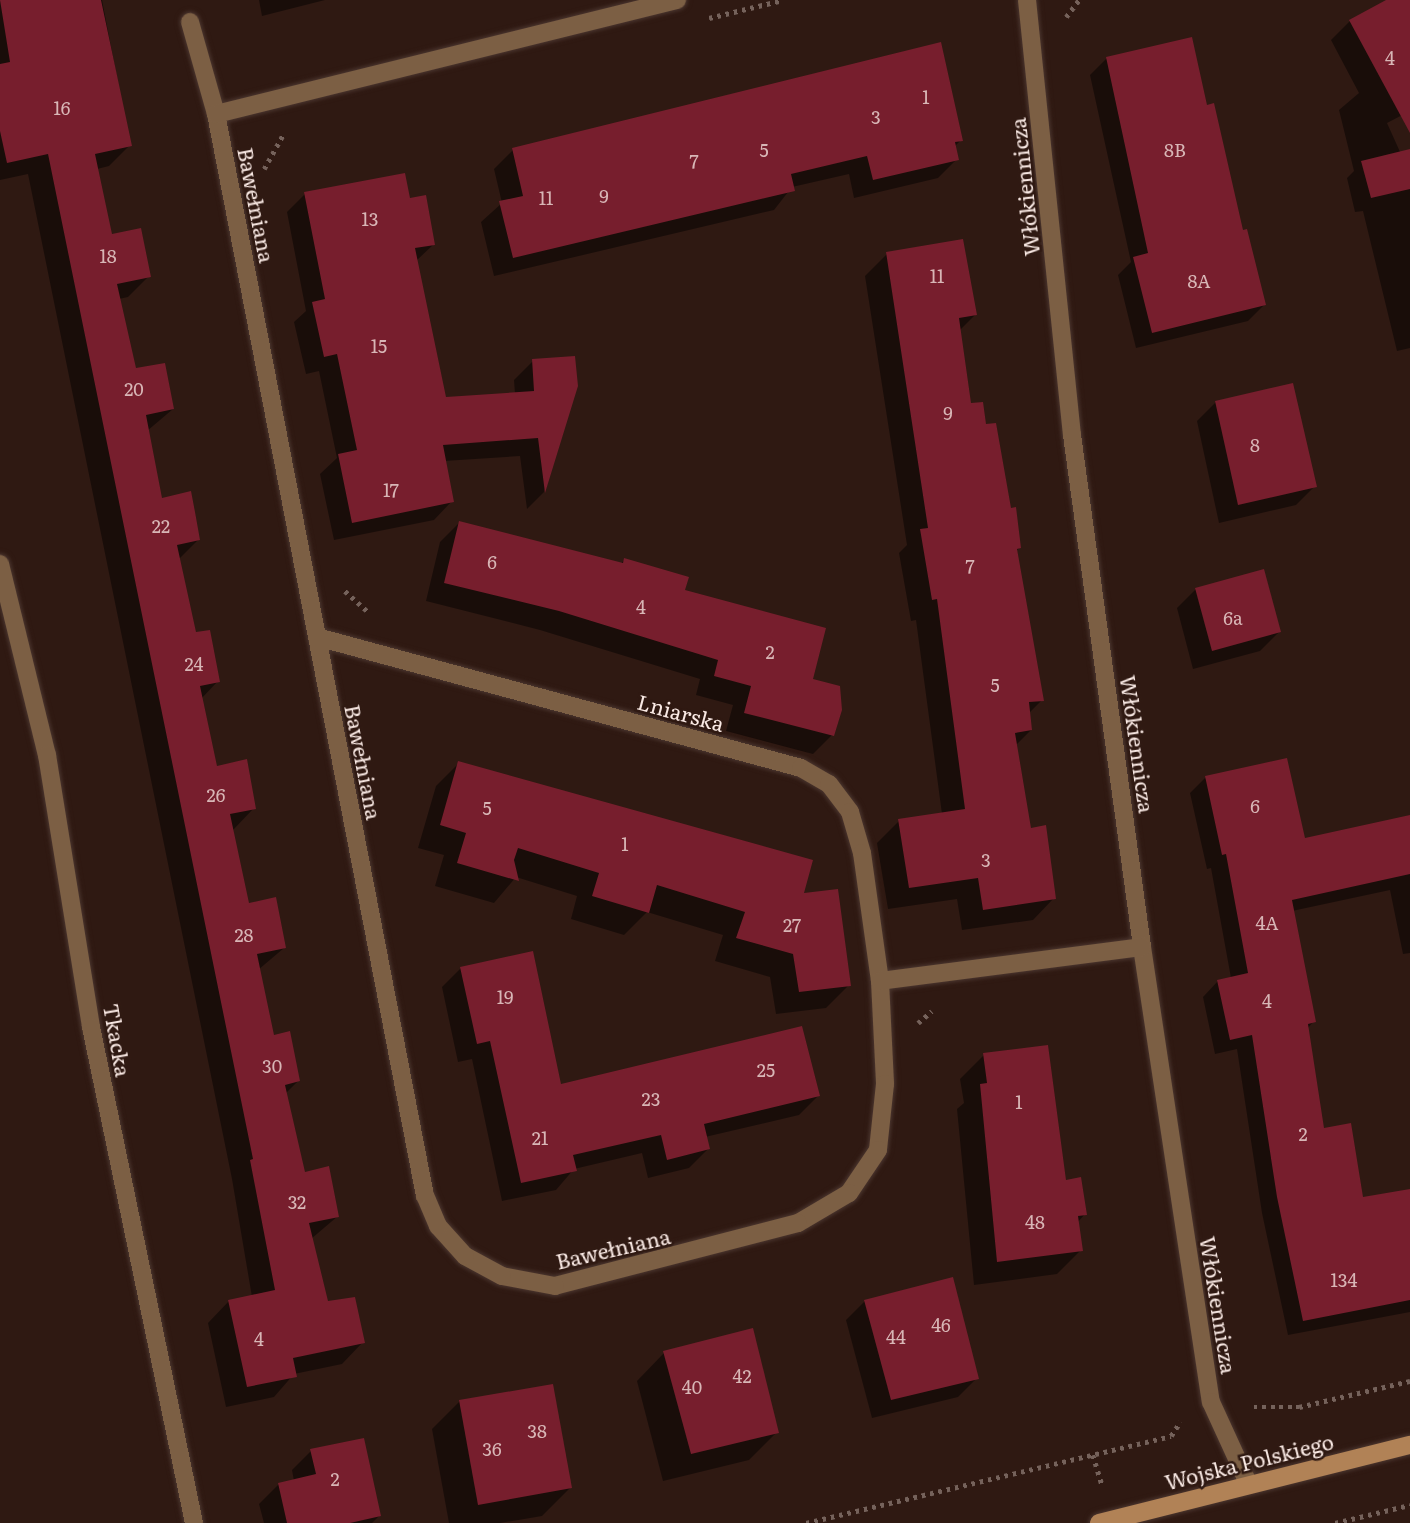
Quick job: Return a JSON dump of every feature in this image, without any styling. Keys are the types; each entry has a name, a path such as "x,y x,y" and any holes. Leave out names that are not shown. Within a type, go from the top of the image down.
{"main road":[{"name":"Wojska Polskiego","path":"1099,1523 1410,1445"}],"street":[{"path":"216,114 677,0"},
{"name":"Włókiennicza","path":"1027,0 1072,435 1142,947 1211,1402 1249,1485"},
{"name":"Bawełniana","path":"190,22 216,114 425,1196 438,1226 465,1256 502,1276 555,1286 768,1232 828,1209 865,1175 878,1150 885,1084 880,981"},
{"name":"Tkacka","path":"0,564 47,755 91,1027 194,1523"},
{"name":"Lniarska","path":"317,637 814,774 841,799 855,827 880,981"},
{"path":"880,981 1142,947"}],"path":[{"path":"1062,22 1079,0"},
{"path":"261,182 267,157 286,132"},
{"path":"341,583 363,609 375,615"},
{"path":"915,1027 937,1009"},
{"path":"1247,1402 1255,1408 1275,1410 1410,1381"},
{"path":"806,1523 1171,1436 1182,1416"},
{"path":"1335,1523 1410,1505"}],"building":[{"path":"0,0 101,0 132,146 95,154 112,234 141,228 151,277 117,284 136,368 165,363 174,409 146,415 162,498 191,491 200,540 177,545 196,632 210,630 220,682 200,686 217,766 247,759 256,809 230,814 249,903 276,897 286,948 257,954 274,1035 290,1031 300,1081 285,1085 305,1172 329,1166 339,1217 309,1223 328,1301 355,1297 365,1343 293,1358 297,1377 247,1387 228,1300 275,1290 250,1160 253,1159 48,154 7,163 0,131 0,64 10,62"},
{"path":"1386,0 1410,0 1410,133 1349,20"},
{"path":"1192,37 1207,105 1214,103 1243,230 1247,229 1266,305 1152,333 1133,257 1148,253 1106,57"},
{"path":"941,42 963,141 955,142 959,160 873,180 867,156 791,174 795,191 513,258 499,201 523,196 512,148"},
{"path":"1410,149 1410,189 1371,198 1361,161"},
{"path":"405,173 410,198 426,195 435,245 415,248 446,397 534,391 532,359 575,356 578,386 545,493 538,438 443,445 454,502 352,523 338,454 357,450 337,354 324,357 312,302 325,299 304,192"},
{"path":"963,239 977,315 959,318 971,403 983,402 986,424 996,423 1011,508 1016,507 1021,548 1017,549 1044,701 1029,702 1032,730 1015,733 1031,828 1046,825 1056,899 983,910 978,878 909,888 898,819 965,809 937,599 932,600 920,529 928,528 886,252"},
{"path":"1293,383 1317,487 1238,505 1215,401"},
{"path":"459,521 623,563 624,558 689,577 685,590 826,628 813,679 840,686 842,710 834,736 744,713 751,686 714,676 718,660 559,611 444,583"},
{"path":"1264,569 1281,632 1212,651 1195,588"},
{"path":"1287,758 1305,838 1410,815 1410,874 1292,900 1316,1022 1308,1024 1324,1128 1351,1123 1363,1197 1410,1189 1410,1300 1303,1321 1277,1197 1252,1035 1230,1040 1217,980 1248,973 1226,854 1222,855 1205,776"},
{"path":"458,761 813,860 804,893 838,889 851,986 799,992 793,954 736,938 745,912 657,885 649,913 592,896 599,873 518,848 514,860 519,881 457,863 466,833 440,825"},
{"path":"533,951 561,1084 802,1026 820,1096 704,1124 710,1149 667,1160 661,1135 573,1155 577,1171 521,1183 490,1041 477,1044 460,967"},
{"path":"1048,1045 1066,1180 1081,1177 1087,1215 1078,1216 1083,1251 997,1262 980,1084 987,1083 983,1053"},
{"path":"953,1277 979,1379 891,1400 864,1300"},
{"path":"753,1328 779,1433 691,1454 663,1351"},
{"path":"553,1384 572,1488 478,1505 459,1400"},
{"path":"364,1438 381,1516 350,1523 287,1523 278,1483 316,1474 310,1449"}]}
